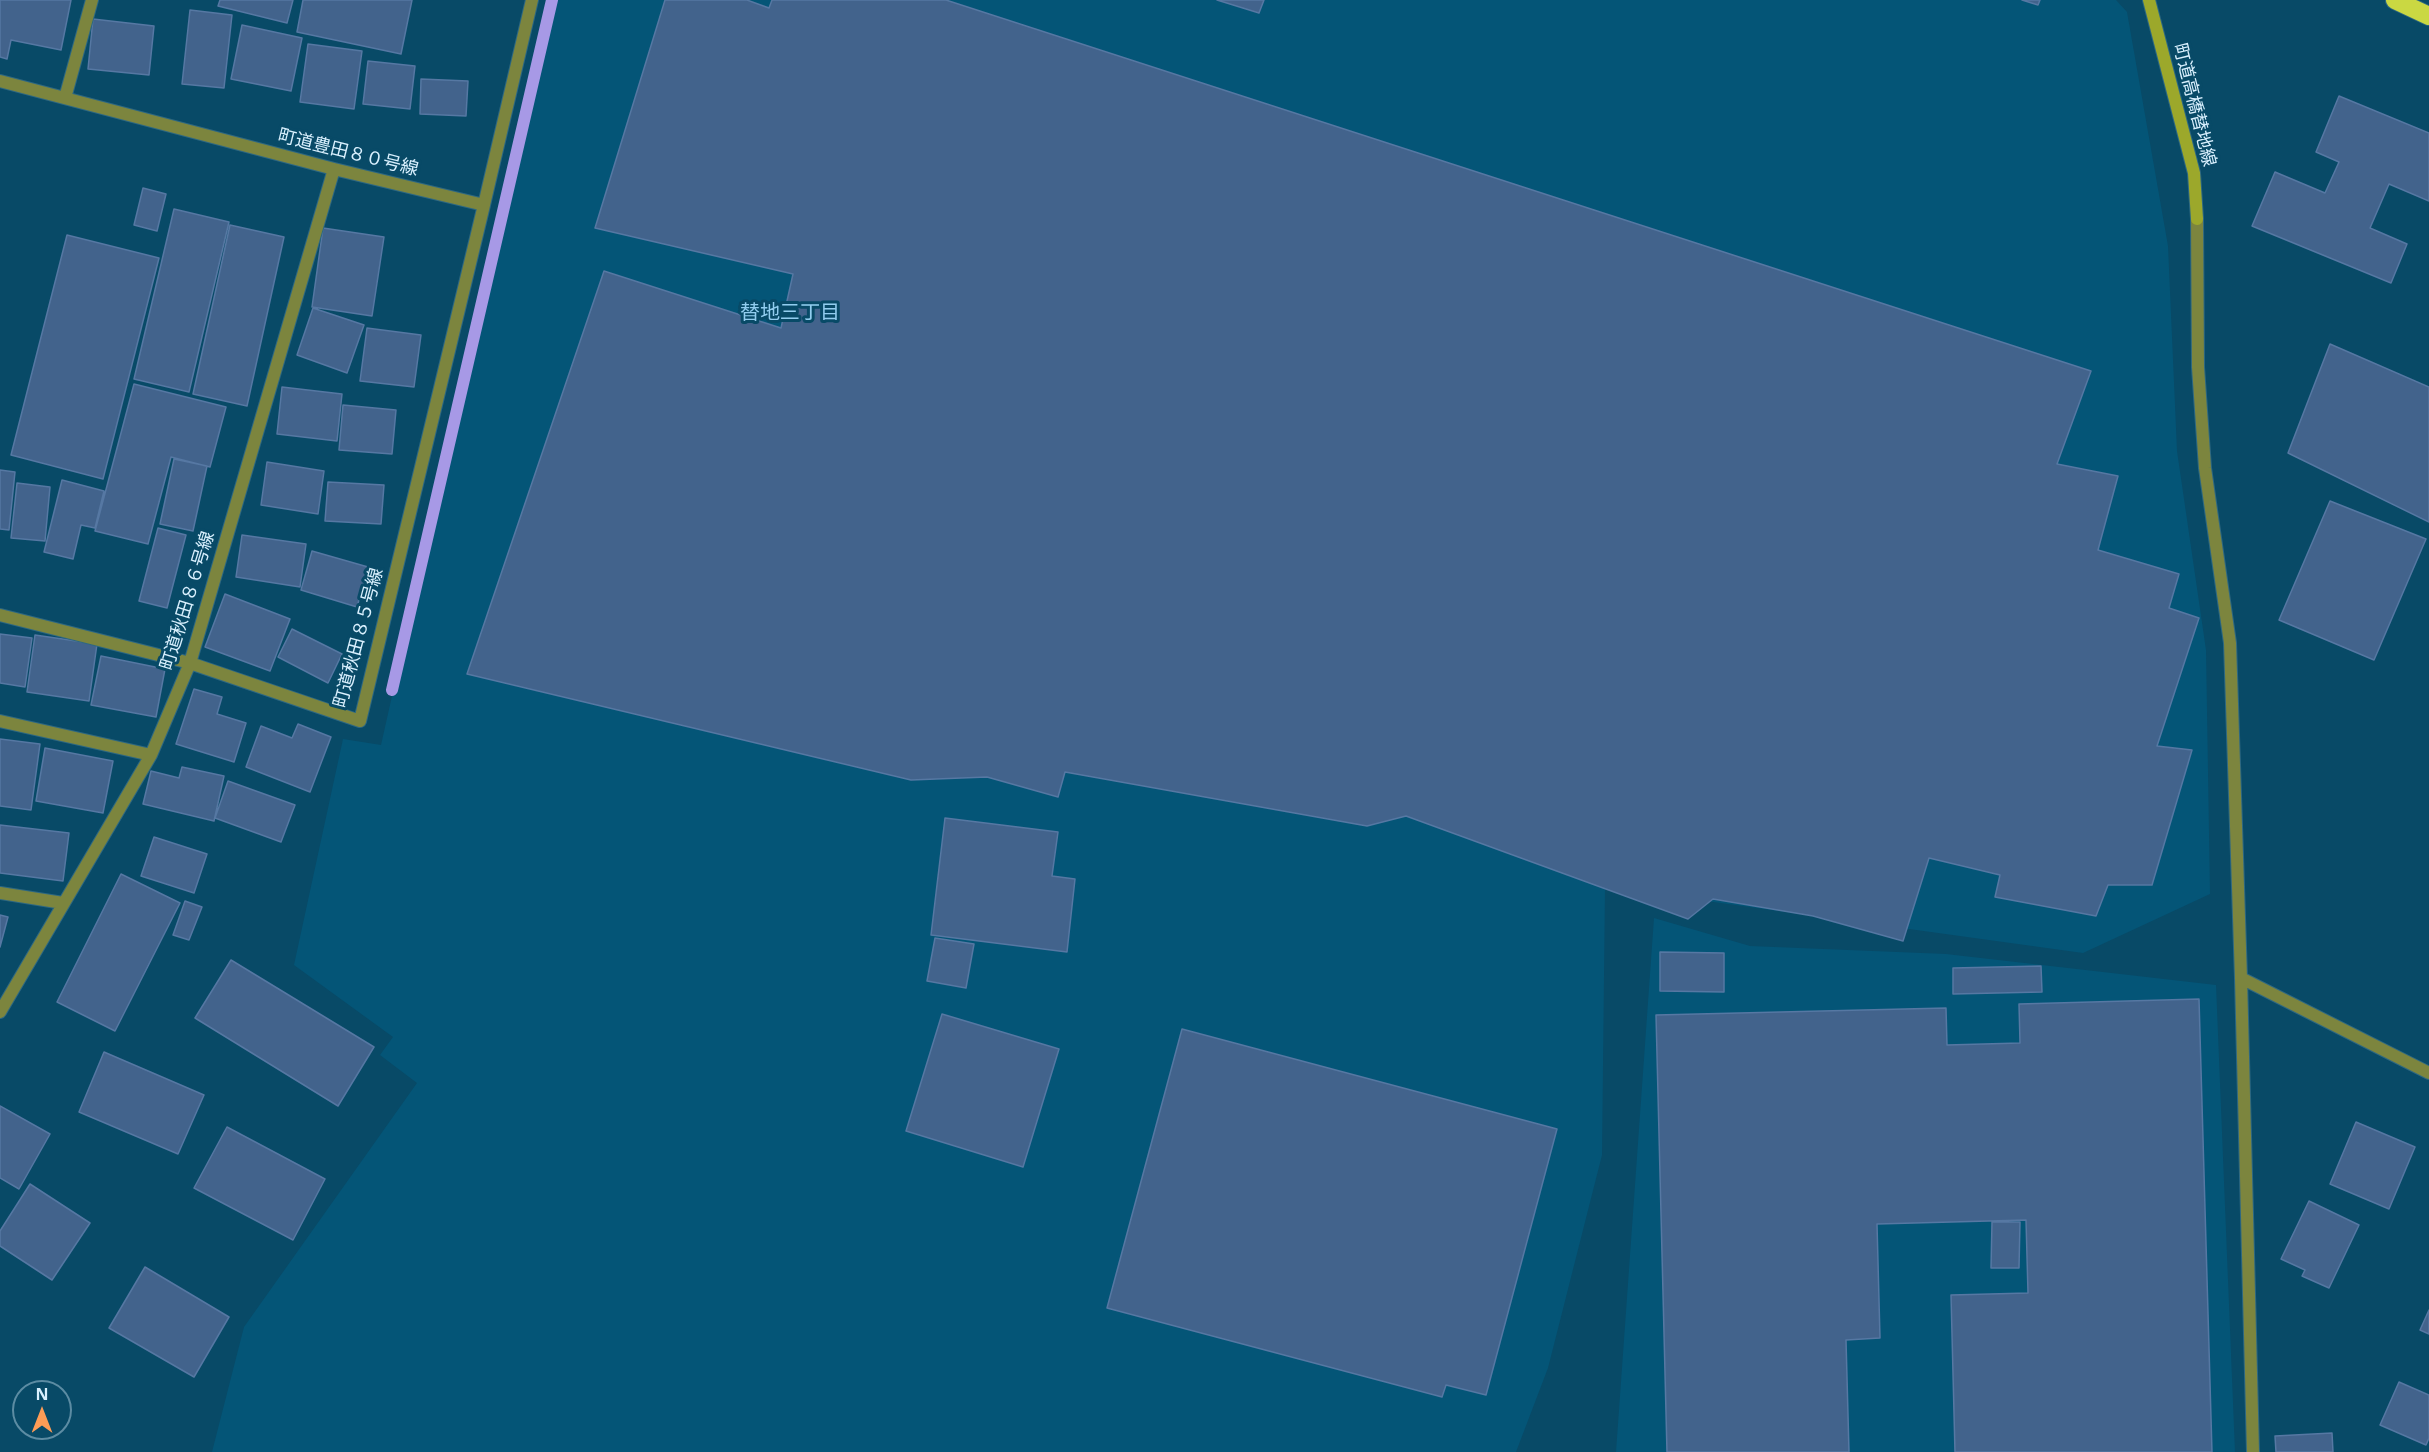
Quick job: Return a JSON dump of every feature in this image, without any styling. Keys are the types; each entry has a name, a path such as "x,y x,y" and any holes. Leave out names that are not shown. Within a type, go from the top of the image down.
{"highway":[{"path":"2395,0 2429,16"}],"street":[{"path":"65,98 92,0"},
{"path":"484,205 532,0"},
{"name":"町道高橋替地線","path":"2149,0 2191,162 2197,219 2198,367 2205,468 2230,643 2241,978"},
{"name":"町道豊田８０号線","path":"0,81 334,169 484,205"},
{"name":"町道秋田８６号線","path":"0,1012 151,754 190,663 334,169"},
{"name":"町道秋田８５号線","path":"0,615 190,663 360,721 484,205"},
{"path":"0,720 151,754"},
{"path":"0,893 63,903"},
{"path":"2253,1452 2241,978 2429,1073"}],"shaded area":[{"path":"548,0 2116,0 2127,12 2168,246 2177,451 2206,650 2210,894 2083,953 1605,887 1602,1155 1548,1368 1516,1452 212,1452 244,1327 417,1083 380,1055 393,1037 294,965 343,739 381,745"},
{"path":"1654,918 1750,946 1946,954 2216,985 2235,1452 1616,1452"}],"building":[{"path":"0,0 71,0 61,50 11,40 7,59 0,57"},
{"path":"220,0 293,0 287,23 218,6"},
{"path":"303,0 412,0 401,54 297,32"},
{"path":"665,0 747,0 769,8 772,0 946,0 2091,371 2057,464 2118,476 2098,550 2179,574 2169,608 2199,618 2157,746 2192,750 2152,885 2108,885 2096,916 1995,897 2000,875 1929,858 1903,941 1813,916 1713,899 1688,919 1406,816 1367,826 1065,772 1058,797 987,777 911,780 467,674 604,271 781,328 793,274 595,228"},
{"path":"1217,0 1264,0 1259,13"},
{"path":"2022,0 2040,0 2038,5"},
{"path":"190,10 232,15 224,88 182,84"},
{"path":"93,19 154,26 149,75 88,69"},
{"path":"242,25 302,38 291,91 231,79"},
{"path":"308,44 362,51 354,109 300,102"},
{"path":"368,61 415,66 410,109 363,104"},
{"path":"421,79 468,81 466,116 420,114"},
{"path":"2339,96 2429,133 2429,201 2389,184 2370,228 2407,244 2391,283 2252,226 2275,172 2325,193 2339,162 2316,152"},
{"path":"143,188 166,194 157,231 134,225"},
{"path":"174,209 229,222 189,392 134,379"},
{"path":"230,225 284,237 247,406 193,394"},
{"path":"323,228 384,237 372,316 312,307"},
{"path":"67,235 159,258 103,479 11,455"},
{"path":"313,308 364,325 347,373 297,355"},
{"path":"367,328 421,335 414,387 360,381"},
{"path":"2330,344 2429,387 2429,522 2288,453"},
{"path":"134,384 226,407 210,467 171,457 148,544 95,531"},
{"path":"282,387 342,394 337,441 277,434"},
{"path":"343,405 396,410 392,454 339,450"},
{"path":"174,459 207,466 193,531 160,524"},
{"path":"267,462 324,471 318,514 261,505"},
{"path":"0,470 15,472 9,530 0,529"},
{"path":"62,480 104,491 95,528 81,525 73,559 44,552"},
{"path":"328,482 384,485 381,524 325,521"},
{"path":"17,483 50,487 45,541 11,538"},
{"path":"2330,501 2426,539 2374,660 2279,620"},
{"path":"158,528 186,535 167,608 139,601"},
{"path":"242,535 306,544 300,587 236,577"},
{"path":"312,551 368,567 357,607 301,590"},
{"path":"225,594 290,619 270,671 205,647"},
{"path":"292,629 342,654 328,683 278,657"},
{"path":"0,634 32,638 25,687 0,683"},
{"path":"35,635 97,644 89,701 27,692"},
{"path":"101,656 165,669 156,717 91,705"},
{"path":"194,689 222,697 217,714 246,723 234,762 176,744"},
{"path":"298,724 331,737 310,792 246,767 261,726 292,738"},
{"path":"0,739 40,744 31,810 0,806"},
{"path":"45,748 113,761 103,813 36,801"},
{"path":"182,767 224,776 214,821 143,804 151,771 179,778"},
{"path":"228,781 295,805 281,842 215,818"},
{"path":"945,818 1058,832 1052,876 1075,879 1067,952 931,935"},
{"path":"0,825 69,833 63,881 0,873"},
{"path":"154,837 207,854 194,893 141,876"},
{"path":"121,874 180,903 115,1031 57,1002"},
{"path":"185,901 202,907 189,940 173,935"},
{"path":"0,915 8,917 0,947"},
{"path":"935,938 974,944 966,988 927,981"},
{"path":"1660,952 1724,953 1724,992 1660,991"},
{"path":"231,960 374,1047 338,1106 195,1018"},
{"path":"2041,966 2042,992 1953,994 1953,968"},
{"path":"2199,999 2212,1452 1955,1452 1951,1295 2028,1293 2026,1220 1877,1224 1880,1338 1846,1340 1849,1452 1667,1452 1656,1015 1946,1008 1947,1045 2020,1043 2019,1004"},
{"path":"942,1014 1059,1049 1023,1167 906,1131"},
{"path":"1182,1029 1557,1129 1486,1395 1446,1385 1442,1397 1107,1308"},
{"path":"104,1052 204,1095 178,1154 79,1112"},
{"path":"0,1106 50,1134 19,1189 0,1178"},
{"path":"2356,1122 2415,1147 2389,1209 2330,1184"},
{"path":"227,1127 325,1179 293,1240 194,1188"},
{"path":"30,1184 90,1223 52,1280 0,1246 0,1231"},
{"path":"2309,1201 2359,1225 2329,1288 2302,1276 2305,1270 2281,1259"},
{"path":"1992,1222 2020,1222 2019,1268 1991,1268"},
{"path":"145,1267 229,1317 194,1377 109,1328"},
{"path":"2429,1310 2429,1334 2420,1330"},
{"path":"2399,1382 2429,1395 2429,1438 2426,1445 2380,1425"},
{"path":"2332,1433 2333,1452 2276,1452 2275,1436"}],"waterway":[{"path":"392,690 552,0"}],"district":[{"name":"替地三丁目","path":"790,313"}]}
